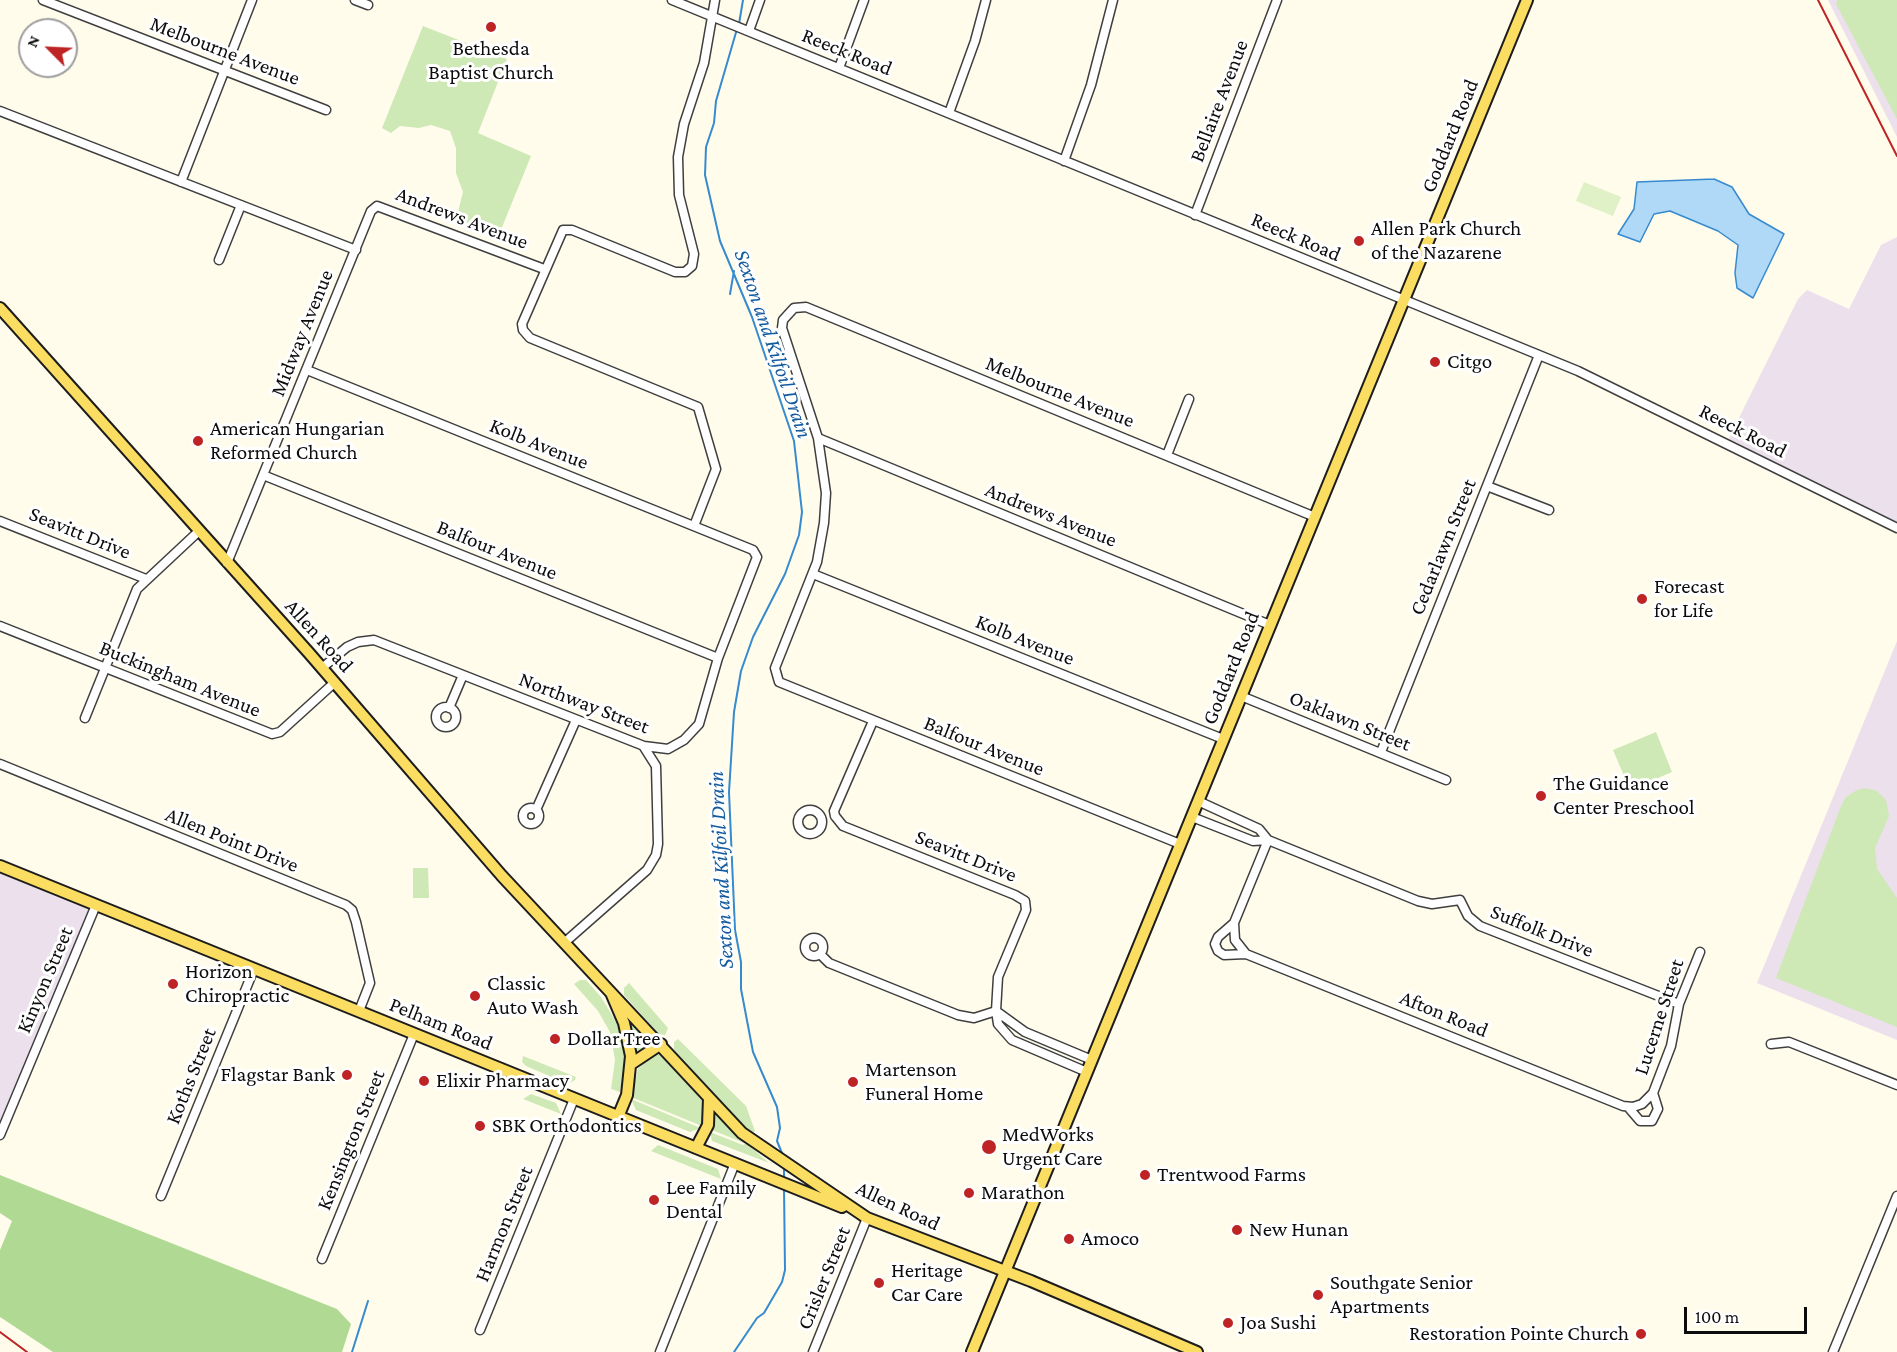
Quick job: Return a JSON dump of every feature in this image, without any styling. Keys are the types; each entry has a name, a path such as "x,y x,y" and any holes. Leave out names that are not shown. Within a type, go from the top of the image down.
{"main road":[{"name":"Goddard Road","path":"972,1352 1527,0"},
{"name":"Allen Road","path":"0,308 484,851 502,876 742,1133 774,1157 867,1218 1197,1352"},
{"name":"Pelham Road","path":"0,866 574,1100 798,1188 867,1218"},
{"name":"Allen Road","path":"609,989 624,1023 631,1065 627,1095 618,1117"},
{"path":"631,1065 661,1044"},
{"path":"696,1148 708,1125 709,1098"}],"street":[{"name":"Melbourne Avenue","path":"43,0 326,110"},
{"path":"181,182 252,0"},
{"path":"355,0 368,5"},
{"name":"Reeck Road","path":"672,0 1539,355 1623,392 1897,528"},
{"path":"544,269 561,231 566,229 675,272 685,272 692,266 694,254 679,195 678,157 684,124 705,56 715,0"},
{"path":"747,31 760,0"},
{"path":"839,68 864,0"},
{"path":"949,113 975,41 986,0"},
{"path":"1064,161 1091,85 1113,0"},
{"name":"Bellaire Avenue","path":"1195,215 1277,0"},
{"path":"0,111 356,250"},
{"path":"219,260 241,205"},
{"name":"Andrews Avenue","path":"356,250 371,211 377,206 384,206 544,269 522,324 525,334 694,404 701,410 716,469 694,526"},
{"name":"Midway Avenue","path":"227,563 356,250"},
{"name":"Melbourne Avenue","path":"818,438 782,328 783,320 790,310 806,307 1315,517"},
{"name":"Cedarlawn Street","path":"1381,752 1539,355"},
{"name":"Kolb Avenue","path":"307,370 753,550 756,555"},
{"path":"1167,455 1189,399"},
{"path":"813,574 821,543 825,508 825,473 818,438"},
{"name":"Andrews Avenue","path":"818,438 1270,625"},
{"name":"Balfour Avenue","path":"263,475 718,658"},
{"path":"1487,486 1549,510"},
{"name":"Seavitt Drive","path":"0,520 146,579"},
{"path":"85,718 137,589 199,531"},
{"name":"Northway Street","path":"322,668 346,646 374,640 644,746 668,749 694,731 703,716 718,658 757,562 756,555"},
{"name":"Kolb Avenue","path":"813,574 1224,739"},
{"name":"Balfour Avenue","path":"813,574 775,668 776,677 783,684 1180,844"},
{"name":"Buckingham Avenue","path":"0,626 272,734 280,732 334,683"},
{"path":"449,708 464,675"},
{"name":"Oaklawn Street","path":"1241,696 1446,780"},
{"path":"536,810 576,720"},
{"path":"822,819 835,816 834,811 873,721"},
{"path":"564,943 647,870 656,855 658,844 656,766 644,746"},
{"name":"Allen Point Drive","path":"0,764 346,905 352,910 356,922 370,983 359,1011"},
{"name":"Suffolk Drive","path":"1198,801 1259,829 1268,840"},
{"name":"Seavitt Drive","path":"835,816 843,826 1024,901 1025,914 996,986 996,1011"},
{"name":"Suffolk Drive","path":"1192,817 1253,841 1268,840 1418,902 1432,904 1460,900 1468,916 1480,926 1679,1004"},
{"path":"1246,954 1235,940 1234,923 1268,840"},
{"name":"Kinyon Street","path":"0,1135 96,905"},
{"name":"Afton Road","path":"1234,923 1223,930 1215,944 1218,951 1224,955 1246,954 1628,1107 1641,1121 1652,1121"},
{"name":"Lucerne Street","path":"1628,1107 1642,1104 1653,1093 1671,1046 1679,1004 1700,952"},
{"path":"820,954 829,963 958,1015 974,1018 996,1011"},
{"name":"Koths Street","path":"161,1196 255,969"},
{"path":"996,1011 1025,1032 1092,1060"},
{"path":"996,1011 998,1024 1012,1040 1087,1072"},
{"name":"Kensington Street","path":"322,1259 414,1034"},
{"path":"1771,1044 1789,1042 1897,1085"},
{"name":"Lucerne Street","path":"1652,1121 1659,1109 1653,1093"},
{"name":"Harmon Street","path":"480,1330 574,1100"},
{"path":"660,1352 735,1163"},
{"path":"1833,1352 1897,1196"},
{"name":"Crisler Street","path":"813,1352 867,1218"}],"shaded area":[{"path":"1828,0 1897,0 1897,137"},
{"path":"1897,237 1897,528 1726,444 1798,299 1807,290 1849,309 1881,245"},
{"path":"1897,641 1897,1040 1757,983"},
{"path":"0,866 96,905 0,1135"}],"green space":[{"path":"1837,0 1897,0 1897,119 1836,4"},
{"path":"423,26 507,59 478,133 531,156 498,237 456,220 463,192 456,173 456,148 450,131 431,125 419,128 400,126 391,133 382,128"},
{"path":"1584,182 1621,197 1613,216 1576,201"},
{"path":"1656,732 1672,772 1630,790 1613,750"},
{"path":"1865,788 1877,791 1886,800 1889,816 1875,848 1877,869 1897,898 1897,1027 1776,978 1841,806 1846,797"},
{"path":"413,868 428,868 429,898 413,898"},
{"path":"580,980 586,980 601,997 620,1028 626,1057 620,1092 611,1089 615,1060 610,1032 598,1011 574,984"},
{"path":"629,983 668,1028 665,1035 659,1034 624,995 624,988"},
{"path":"629,1020 651,1043 640,1052 637,1052"},
{"path":"678,1039 746,1106 755,1131 751,1134 744,1128 674,1051 674,1042"},
{"path":"660,1052 702,1099 705,1114 702,1126 631,1097 638,1069 653,1054"},
{"path":"523,1056 576,1077 575,1080 568,1084 526,1066 522,1062"},
{"path":"531,1094 556,1103 561,1114 523,1099"},
{"path":"631,1099 701,1128 690,1132 636,1110"},
{"path":"716,1114 745,1141 744,1143 712,1130"},
{"path":"710,1132 743,1145 746,1143 769,1163 712,1141"},
{"path":"658,1145 718,1169 721,1179 651,1151"},
{"path":"0,1175 337,1309 351,1324 342,1352 53,1352 0,1317 0,1250 12,1221 0,1213"}],"water":[{"path":"1714,179 1732,187 1749,214 1784,234 1753,298 1737,288 1735,273 1738,245 1718,231 1670,211 1654,214 1640,242 1618,234 1634,209 1637,182"}],"waterway":[{"name":"Sexton and Kilfoil Drain","path":"739,24 743,0"},
{"name":"Sexton and Kilfoil Drain","path":"737,29 716,101 714,123 706,147 705,175 720,241 752,317 794,441 802,512 799,535 785,574 753,637 741,671 734,712 729,792 735,930 741,962 741,989 753,1052 777,1107 780,1128 777,1141 784,1158"},
{"path":"730,294 734,271"},
{"name":"Sexton and Kilfoil Drain","path":"784,1167 784,1179"},
{"name":"Sexton and Kilfoil Drain","path":"734,1352 757,1318 764,1313 782,1282 785,1270 784,1188"},
{"path":"352,1352 368,1301"}],"railway":[{"path":"1818,0 1897,156"},
{"path":"0,1332 27,1352"}],"place":[{"name":"Bethesda Baptist Church","path":"491,27"},
{"name":"Allen Park Church of the Nazarene","path":"1359,241"},
{"name":"Citgo","path":"1435,362"},
{"name":"American Hungarian Reformed Church","path":"198,441"},
{"name":"Forecast for Life","path":"1642,599"},
{"name":"The Guidance Center Preschool","path":"1541,796"},
{"name":"Horizon Chiropractic","path":"173,984"},
{"name":"Classic Auto Wash","path":"475,996"},
{"name":"Dollar Tree","path":"555,1039"},
{"name":"Flagstar Bank","path":"347,1075"},
{"name":"Elixir Pharmacy","path":"424,1081"},
{"name":"Martenson Funeral Home","path":"853,1082"},
{"name":"SBK Orthodontics","path":"480,1126"},
{"name":"MedWorks Urgent Care","path":"989,1147"},
{"name":"Trentwood Farms","path":"1145,1175"},
{"name":"Marathon","path":"969,1193"},
{"name":"Lee Family Dental","path":"654,1200"},
{"name":"New Hunan","path":"1237,1230"},
{"name":"Amoco","path":"1069,1239"},
{"name":"Heritage Car Care","path":"879,1283"},
{"name":"Southgate Senior Apartments","path":"1318,1295"},
{"name":"Joa Sushi","path":"1228,1323"},
{"name":"Restoration Pointe Church","path":"1641,1334"}]}
